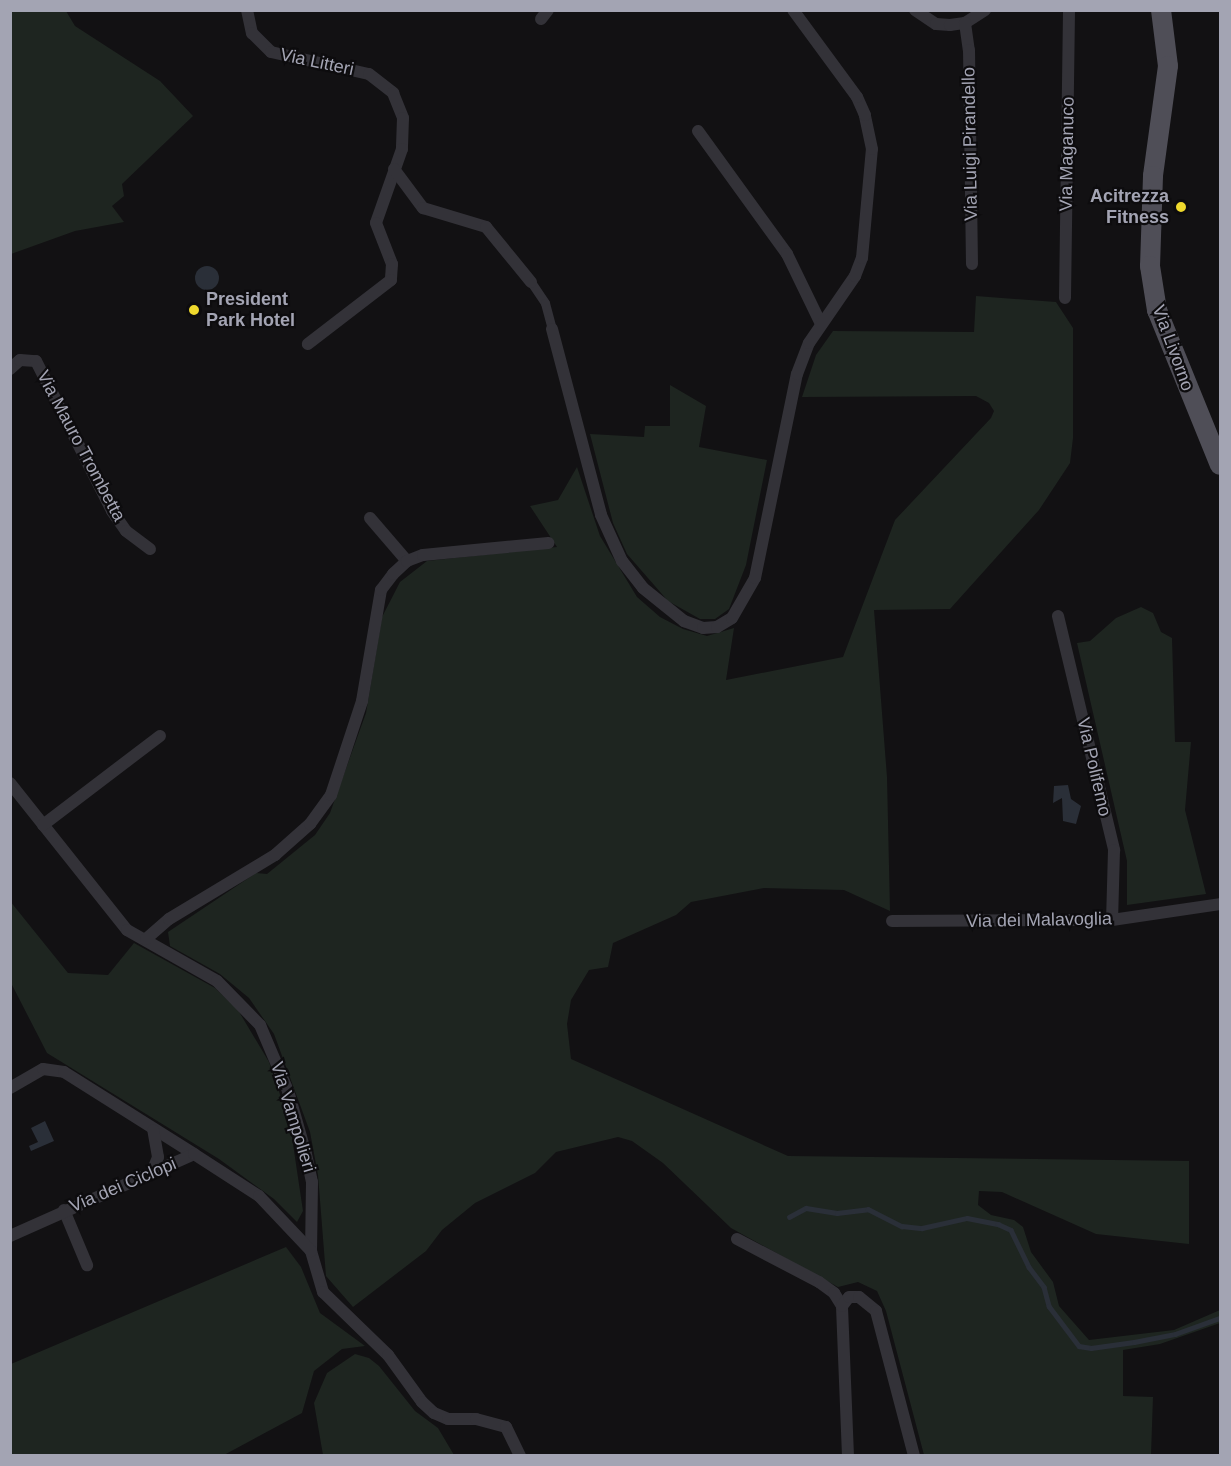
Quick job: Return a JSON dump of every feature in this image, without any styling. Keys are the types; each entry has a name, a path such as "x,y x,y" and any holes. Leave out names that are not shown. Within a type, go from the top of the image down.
{"main road":[{"name":"Via Livorno","path":"1161,10 1168,66 1153,176 1150,266 1161,321 1221,465"}],"street":[{"name":"Via Litteri","path":"247,10 252,33 270,52 359,70 393,93 403,118 402,149 376,223 392,264 391,280 308,344"},
{"path":"394,170 423,208 486,227 531,282 545,303 601,515 622,561 664,609 703,628 717,627 732,618 755,578 797,374 821,324 855,276 862,258 872,149 865,115 856,97 793,10"},
{"path":"915,10 936,24 965,23 986,10"},
{"name":"Via Maganuco","path":"1065,298 1069,10"},
{"name":"Via Luigi Pirandello","path":"965,23 969,50 972,264"},
{"path":"698,131 787,254 821,324"},
{"name":"Via Mauro Trombetta","path":"10,369 20,360 36,361 112,511 126,531 150,549"},
{"path":"370,518 407,561"},
{"path":"146,939 169,919 275,855 310,825 331,795 362,701 381,590 407,561 423,555 548,543"},
{"name":"Via Polifemo","path":"1058,616 1113,850 1112,920"},
{"path":"43,825 160,736"},
{"name":"Via Vampolieri","path":"10,783 127,930 217,981 244,1004 265,1034 288,1091 306,1154 312,1182 311,1251 323,1292 388,1355 422,1402 448,1419 476,1419 506,1427 520,1455"},
{"name":"Via dei Malavoglia","path":"892,921 1112,920 1221,904"},
{"path":"10,1088 43,1069 64,1072 194,1154"},
{"path":"152,1172 158,1157 153,1130"},
{"name":"Via dei Ciclopi","path":"10,1236 194,1154 259,1196 311,1251"},
{"path":"64,1210 87,1265"},
{"path":"737,1239 819,1282 834,1293 842,1306 848,1455"},
{"path":"842,1306 849,1297 859,1297 876,1311 914,1455"}],"shaded area":[{"path":"10,11 66,11 75,26 160,81 193,116 122,184 124,196 112,206 124,222 75,231 11,254"},
{"path":"207,266 216,269 219,278 216,287 207,290 198,287 195,278 198,269"},
{"path":"976,296 1056,302 1073,328 1073,438 1070,463 1039,510 950,609 874,610 887,777 890,911 844,890 764,888 691,902 676,915 613,943 608,967 589,970 571,1000 567,1024 571,1059 788,1156 1189,1161 1189,1244 1096,1234 1002,1192 979,1191 978,1205 991,1215 1014,1220 1023,1227 1031,1252 1053,1282 1059,1306 1089,1340 1174,1330 1220,1310 1220,1323 1160,1344 1123,1350 1123,1396 1153,1397 1151,1455 924,1455 886,1311 877,1291 858,1282 838,1287 731,1228 663,1163 632,1141 618,1137 556,1152 535,1173 475,1203 442,1230 426,1251 353,1307 326,1276 318,1175 310,1132 274,1034 249,998 220,974 170,946 168,932 256,873 267,874 315,835 330,813 366,713 382,617 400,582 427,561 557,547 530,506 558,500 577,467 600,536 637,597 660,617 683,629 707,636 734,628 726,680 843,657 895,520 991,418 994,411 989,403 976,396 802,397 816,355 833,331 974,332"},
{"path":"670,385 706,406 699,447 767,460 746,565 729,609 715,619 700,619 668,601 627,554 613,523 590,434 644,437 645,426 670,426"},
{"path":"1141,607 1153,613 1161,632 1172,638 1175,742 1191,742 1185,810 1206,894 1127,905 1127,861 1077,643 1090,641 1116,618"},
{"path":"1068,785 1071,799 1081,806 1076,824 1063,821 1062,798 1053,803 1054,786"},
{"path":"10,901 68,973 108,975 134,943 215,988 238,1010 269,1062 290,1124 303,1211 297,1222 274,1199 219,1159 47,1053 11,983"},
{"path":"45,1121 54,1141 31,1151 29,1146 38,1142 31,1128"},
{"path":"286,1247 301,1267 320,1313 365,1346 342,1349 314,1371 302,1413 224,1455 11,1455 11,1364"},
{"path":"355,1354 369,1358 379,1366 415,1411 438,1428 454,1455 323,1455 314,1403 327,1373"}],"waterway":[{"path":"789,1217 806,1208 837,1213 868,1209 902,1226 922,1228 967,1218 998,1224 1011,1230 1029,1267 1044,1287 1049,1306 1079,1346 1091,1348 1175,1334 1220,1318"}],"place":[{"name":"Acitrezza Fitness","path":"1181,207"},
{"name":"President Park Hotel","path":"194,310"}]}
